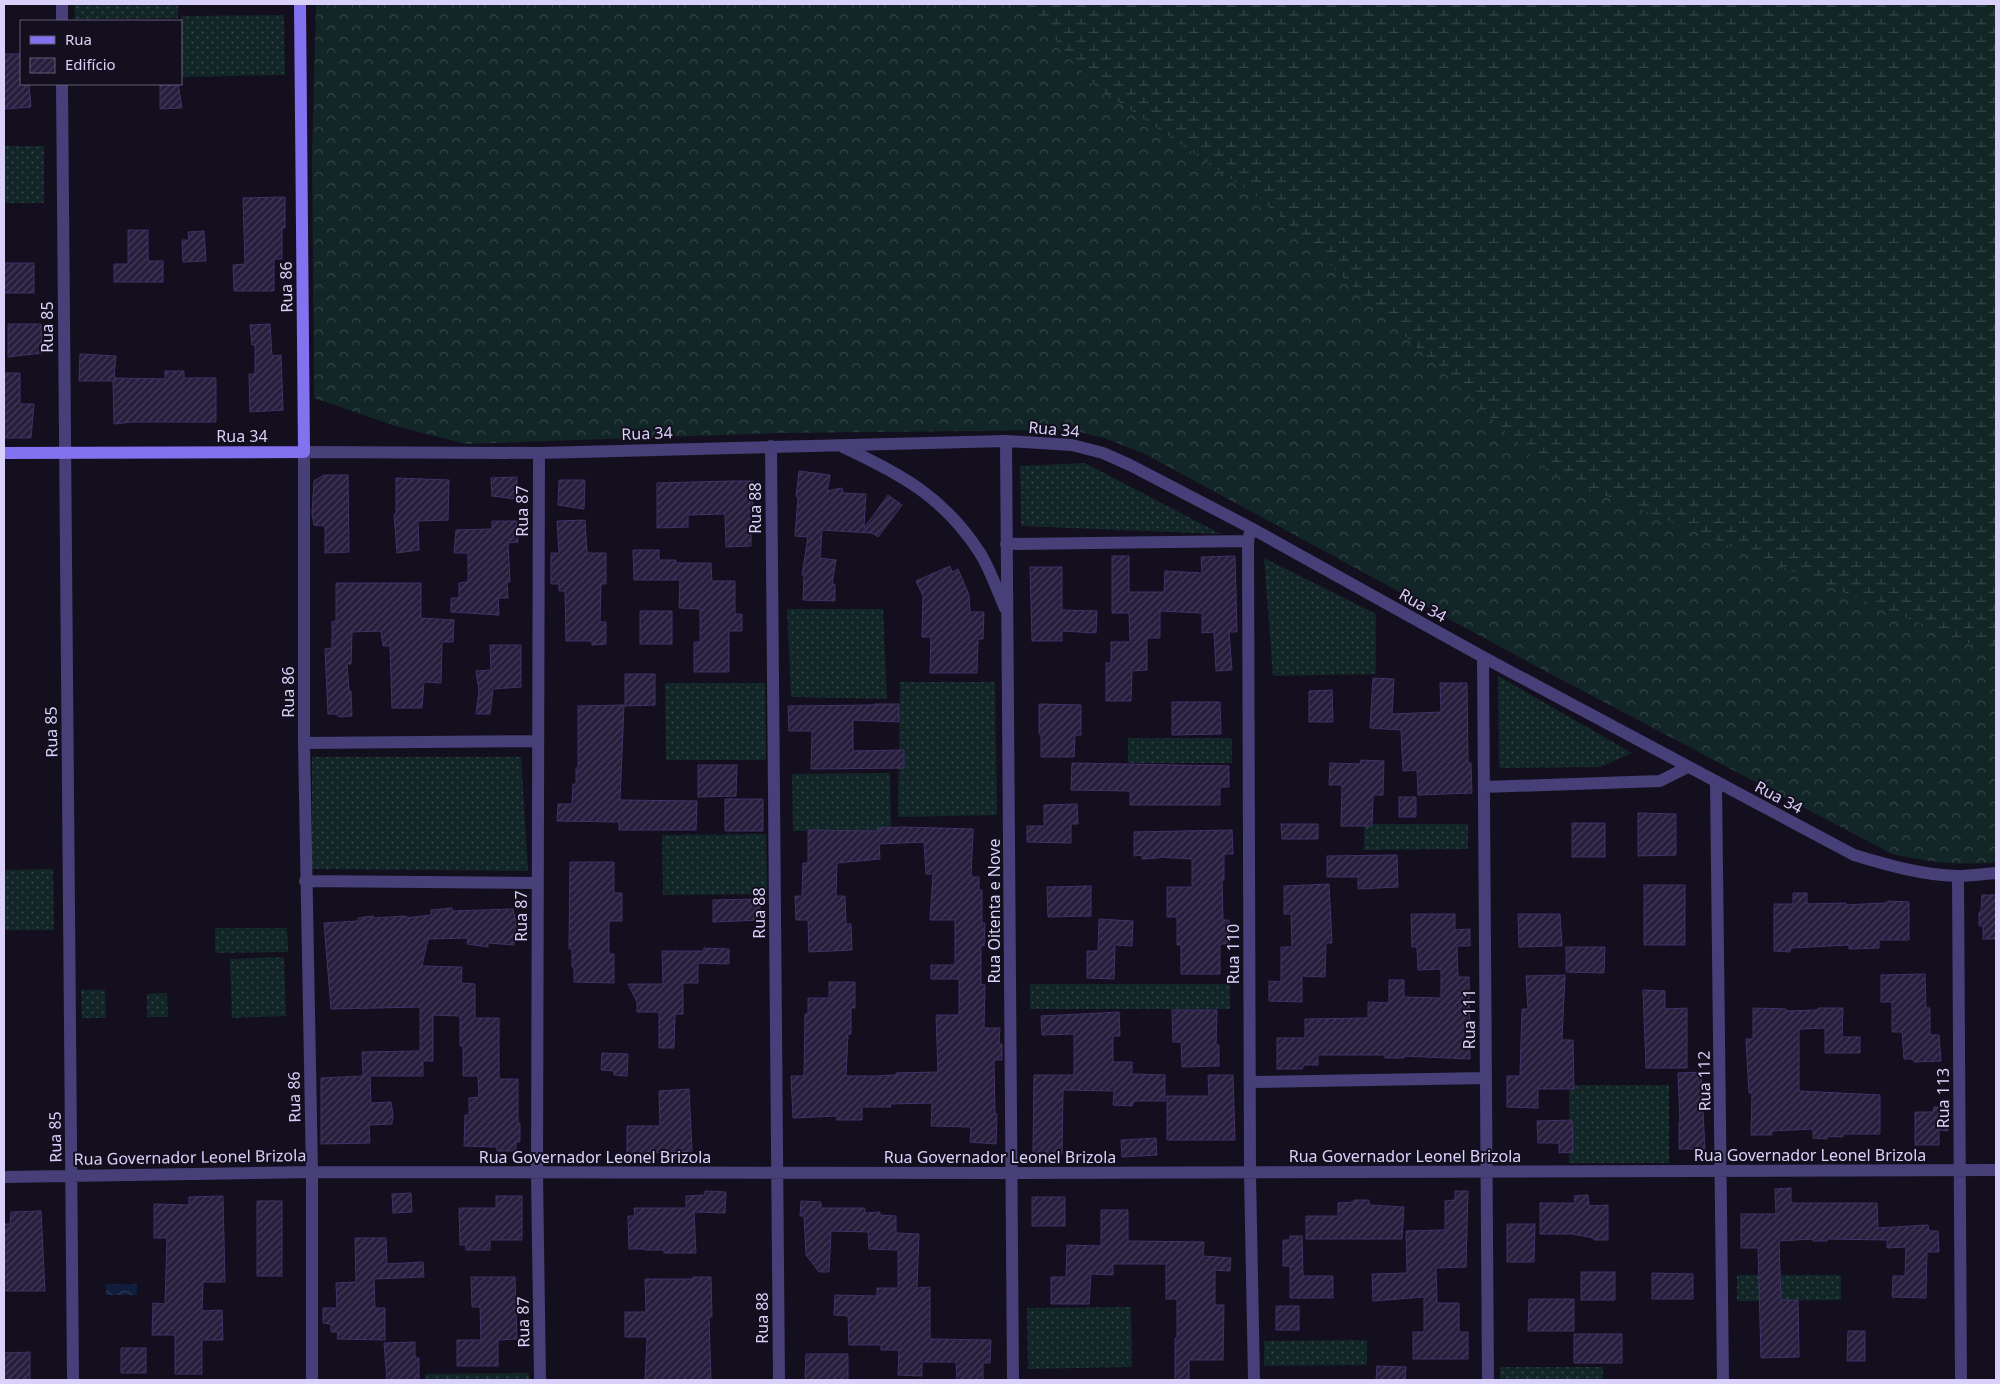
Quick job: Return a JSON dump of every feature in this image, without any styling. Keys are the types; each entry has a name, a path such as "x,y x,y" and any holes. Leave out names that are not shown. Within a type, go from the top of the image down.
{"street":[{"path":"62,4 62,20"},
{"name":"Rua 86","path":"300,4 305,881 312,1172 312,1380"},
{"name":"Rua 85","path":"62,85 73,1380"},
{"name":"Rua 34","path":"4,453 539,453 1006,441 1072,445 1103,453 1251,528 1483,657 1854,855 1927,873 1958,876 1996,873"},
{"name":"Rua Oitenta e Nove","path":"1006,441 1013,1380"},
{"path":"840,445 907,479 931,496 959,523 981,554 1008,615"},
{"name":"Rua 88","path":"771,446 779,1380"},
{"name":"Rua 87","path":"539,453 537,1173 540,1380"},
{"name":"Rua 110","path":"1251,528 1248,541 1250,1173 1254,1380"},
{"path":"1006,544 1248,541"},
{"name":"Rua 111","path":"1483,657 1488,1380"},
{"path":"304,743 537,741"},
{"path":"1484,787 1660,780 1688,767"},
{"name":"Rua 112","path":"1716,782 1723,1380"},
{"name":"Rua 113","path":"1958,876 1961,1380"},
{"path":"305,881 537,882"},
{"path":"1250,1082 1486,1078"},
{"name":"Rua Governador Leonel Brizola","path":"4,1177 312,1172 1012,1174 1996,1170"}],"green space":[{"path":"74,4 178,4 178,18 75,19"},
{"path":"316,4 1027,4 1091,82 1262,200 1549,472 1996,654 1996,862 1969,864 1918,859 1892,854 1545,671 1145,454 1104,438 1070,430 779,433 466,444 395,426 314,398 312,156"},
{"path":"1027,4 1996,4 1996,654 1548,472 1262,200 1090,82"},
{"path":"284,15 285,75 182,77 181,16"},
{"path":"4,146 44,146 44,203 4,203"},
{"path":"1085,463 1221,534 1021,526 1020,466"},
{"path":"1264,558 1376,614 1376,674 1273,676"},
{"path":"787,609 883,609 887,699 791,697"},
{"path":"1498,676 1632,753 1600,767 1499,768"},
{"path":"900,682 995,682 997,815 898,817"},
{"path":"665,683 765,683 766,760 666,760"},
{"path":"1128,738 1232,738 1232,763 1128,763"},
{"path":"312,757 521,757 528,871 312,869"},
{"path":"890,773 891,830 793,831 792,774"},
{"path":"1364,824 1468,824 1468,849 1364,850"},
{"path":"766,834 767,894 663,895 662,835"},
{"path":"53,869 54,930 4,930 4,870"},
{"path":"215,928 287,928 288,952 215,953"},
{"path":"284,957 286,1016 232,1018 230,959"},
{"path":"1030,984 1230,984 1230,1009 1030,1009"},
{"path":"81,990 105,990 106,1018 82,1018"},
{"path":"167,993 168,1017 147,1017 147,994"},
{"path":"1569,1085 1669,1085 1669,1163 1569,1163"},
{"path":"1737,1275 1841,1275 1841,1300 1737,1301"},
{"path":"1131,1307 1132,1367 1028,1369 1027,1308"},
{"path":"1367,1340 1367,1365 1264,1366 1264,1341"},
{"path":"1500,1367 1603,1367 1603,1380 1500,1380"},
{"path":"529,1373 529,1380 425,1380 425,1374"}],"water":[{"path":"106,1284 137,1284 137,1295 106,1295"}],"building":[{"path":"4,54 20,54 20,85 29,85 31,107 4,109"},
{"path":"160,85 178,85 182,108 160,109"},
{"path":"285,197 282,259 274,259 274,291 234,291 233,265 245,264 243,198"},
{"path":"128,230 148,230 148,261 163,261 163,282 114,282 114,264 128,264"},
{"path":"204,231 206,261 183,262 182,240 189,240 188,232"},
{"path":"4,263 34,263 34,293 4,293"},
{"path":"8,324 41,324 42,353 8,357"},
{"path":"270,324 272,356 281,355 283,410 250,412 249,374 255,374 255,345 252,345 250,325"},
{"path":"80,354 116,356 114,378 165,379 165,371 184,371 184,378 216,378 216,422 132,422 114,424 113,381 79,381"},
{"path":"4,373 20,373 20,404 34,404 31,438 4,438"},
{"path":"799,471 830,475 827,491 842,488 843,493 866,494 864,528 888,495 902,505 878,537 872,533 822,530 820,558 836,560 832,584 835,584 835,601 803,600 804,575 802,575 808,537 795,536"},
{"path":"324,475 348,475 349,552 325,553 325,526 314,525 312,513 314,481"},
{"path":"517,477 517,497 515,499 492,496 491,478"},
{"path":"396,478 449,480 448,520 418,521 419,550 397,553 394,514 396,514"},
{"path":"559,480 585,480 584,509 558,505"},
{"path":"753,481 751,546 726,547 725,514 688,515 688,527 657,528 657,483"},
{"path":"585,520 587,553 606,553 606,584 601,584 600,622 606,622 606,644 592,645 592,641 566,641 565,591 559,591 559,584 551,584 551,553 559,553 557,521"},
{"path":"492,521 517,521 518,542 508,543 510,582 507,582 508,598 498,598 499,615 451,612 451,598 459,598 459,583 468,582 468,553 454,553 456,530 492,529"},
{"path":"633,550 659,550 659,560 676,560 676,563 711,563 712,581 735,581 735,614 742,614 742,631 729,631 729,672 694,672 694,642 700,642 700,609 679,608 680,580 634,580"},
{"path":"1112,556 1129,556 1129,592 1164,592 1165,571 1202,573 1201,557 1235,556 1237,632 1229,632 1232,670 1216,671 1214,632 1202,633 1202,613 1160,611 1160,638 1147,638 1147,670 1132,671 1131,701 1106,701 1106,663 1111,663 1111,642 1130,642 1129,613 1112,613"},
{"path":"950,566 952,572 958,569 969,595 970,612 984,612 983,639 978,639 977,673 930,673 931,637 922,637 923,596 916,581"},
{"path":"1030,567 1062,567 1062,610 1097,611 1096,633 1062,631 1062,641 1032,641"},
{"path":"336,583 421,583 421,618 454,620 453,642 442,642 441,683 424,682 422,708 392,708 390,646 383,646 381,631 352,632 351,664 347,664 352,716 339,717 336,714 328,714 325,649 332,648 332,622 336,621"},
{"path":"640,611 672,611 672,644 640,644"},
{"path":"490,645 521,645 521,687 493,689 490,714 476,714 479,691 476,671 491,670"},
{"path":"625,674 655,674 655,705 625,706"},
{"path":"1373,678 1394,679 1392,714 1441,712 1440,683 1467,683 1468,763 1471,763 1472,793 1418,795 1417,770 1403,771 1401,730 1370,728"},
{"path":"1332,690 1333,722 1309,722 1309,691"},
{"path":"1172,702 1220,702 1221,734 1172,735"},
{"path":"899,704 899,722 853,720 853,751 904,750 904,768 811,769 812,731 789,731 788,706"},
{"path":"1039,704 1081,705 1081,735 1075,735 1074,757 1041,757"},
{"path":"624,705 620,800 697,801 696,830 619,830 619,822 557,821 558,804 572,804 573,784 576,784 576,768 578,768 578,706"},
{"path":"1361,760 1384,761 1383,795 1373,795 1372,826 1341,826 1342,785 1329,785 1330,763 1360,764"},
{"path":"1072,763 1229,766 1229,787 1220,787 1220,805 1130,805 1130,791 1071,790"},
{"path":"698,765 737,765 736,796 698,797"},
{"path":"1399,797 1416,797 1416,817 1399,817"},
{"path":"725,799 763,799 763,831 725,831"},
{"path":"1077,804 1078,824 1071,824 1071,843 1027,842 1027,826 1044,826 1044,805"},
{"path":"1638,813 1676,814 1676,855 1638,856"},
{"path":"1572,823 1605,823 1605,857 1572,857"},
{"path":"1281,824 1318,824 1318,839 1282,839"},
{"path":"878,828 973,829 971,877 979,877 979,890 982,890 982,923 985,923 984,946 981,945 981,984 985,985 984,1028 1000,1028 999,1044 1002,1044 1002,1060 994,1060 995,1114 997,1114 996,1144 970,1142 971,1127 931,1126 932,1103 890,1104 891,1107 862,1107 862,1120 837,1120 837,1116 793,1118 791,1076 804,1076 805,1014 808,1014 808,998 829,998 829,982 855,982 855,1008 851,1008 851,1034 848,1034 846,1076 938,1072 936,1015 959,1015 959,979 931,979 931,965 955,965 955,920 930,920 933,874 926,874 924,842 879,844 880,859 837,863 836,896 845,896 846,924 851,924 852,950 809,952 808,920 796,920 795,896 802,896 803,863 808,863 808,830 878,831"},
{"path":"1232,830 1233,854 1224,854 1224,880 1222,880 1223,920 1229,920 1230,944 1220,944 1220,974 1181,974 1181,945 1177,945 1177,917 1167,917 1167,887 1192,887 1192,859 1159,857 1142,859 1142,855 1134,856 1134,832"},
{"path":"1397,855 1398,887 1358,889 1358,877 1327,877 1327,856"},
{"path":"570,862 614,862 614,893 622,893 622,921 609,921 609,954 614,954 614,983 574,982 572,949 569,949"},
{"path":"1329,884 1332,943 1326,943 1325,977 1302,976 1302,1002 1269,1001 1269,981 1281,982 1281,947 1292,947 1291,914 1284,914 1284,886"},
{"path":"1644,885 1685,885 1685,945 1644,945"},
{"path":"1091,886 1091,916 1048,917 1047,887"},
{"path":"1793,893 1807,893 1807,904 1846,903 1846,905 1887,903 1888,901 1909,902 1909,940 1879,940 1879,948 1849,949 1849,945 1791,948 1790,952 1774,951 1774,904 1793,904"},
{"path":"1982,895 1996,895 1996,939 1983,939 1983,926 1979,926"},
{"path":"760,899 760,920 713,922 713,900"},
{"path":"452,908 452,911 513,909 517,927 514,945 488,943 488,947 467,944 468,938 428,939 422,966 462,967 461,983 475,984 475,1018 499,1018 499,1079 518,1079 520,1142 516,1142 516,1151 497,1151 497,1147 464,1146 465,1115 469,1115 469,1098 479,1097 478,1076 463,1076 460,1016 433,1015 433,1061 423,1061 423,1076 370,1076 371,1103 391,1102 392,1124 369,1125 370,1143 321,1144 321,1078 363,1076 362,1052 420,1051 420,1007 331,1009 324,923 358,921 358,918 373,916 373,918 406,916 406,918 431,915 431,910"},
{"path":"1411,914 1455,914 1455,930 1470,929 1470,946 1457,946 1458,977 1469,977 1470,1059 1404,1056 1404,1058 1385,1058 1385,1055 1318,1055 1318,1065 1304,1065 1302,1069 1277,1069 1277,1038 1305,1038 1305,1019 1368,1018 1368,1002 1389,1003 1389,980 1404,980 1404,997 1441,998 1441,969 1418,970 1417,947 1412,947"},
{"path":"1518,914 1560,914 1562,946 1519,947"},
{"path":"1099,919 1133,921 1132,946 1115,945 1114,979 1087,978 1087,951 1098,951"},
{"path":"1566,947 1605,947 1604,973 1566,972"},
{"path":"704,948 729,949 729,964 698,963 698,983 683,983 683,1014 675,1014 674,1048 659,1048 659,1012 637,1012 637,1002 628,984 663,984 662,951 704,951"},
{"path":"1925,974 1926,1008 1930,1008 1930,1035 1939,1035 1941,1061 1914,1062 1913,1059 1904,1059 1902,1032 1892,1032 1892,1002 1881,1002 1881,975"},
{"path":"1565,975 1562,1040 1573,1040 1574,1089 1538,1089 1538,1108 1507,1107 1507,1076 1520,1076 1522,1009 1528,1009 1526,976"},
{"path":"1643,990 1665,991 1665,1009 1687,1008 1687,1068 1646,1068"},
{"path":"1753,1008 1786,1009 1786,1011 1843,1008 1842,1037 1860,1037 1860,1053 1825,1053 1825,1028 1799,1029 1799,1091 1880,1095 1880,1134 1843,1134 1843,1137 1827,1136 1827,1139 1813,1138 1813,1129 1772,1131 1772,1135 1751,1135 1752,1093 1749,1093 1746,1039 1753,1039"},
{"path":"1172,1010 1217,1010 1216,1045 1219,1045 1219,1066 1182,1067 1181,1042 1173,1042"},
{"path":"1119,1012 1120,1036 1113,1036 1113,1062 1132,1062 1132,1074 1165,1075 1165,1101 1134,1101 1132,1106 1113,1105 1114,1091 1063,1090 1062,1154 1033,1153 1034,1075 1074,1075 1074,1034 1042,1035 1041,1016"},
{"path":"602,1053 628,1054 627,1076 614,1075 614,1071 601,1070"},
{"path":"1701,1072 1705,1149 1679,1149 1678,1073"},
{"path":"1208,1075 1233,1075 1235,1140 1167,1140 1167,1096 1209,1096"},
{"path":"689,1089 692,1151 653,1153 653,1161 627,1161 627,1126 660,1126 659,1091"},
{"path":"1934,1107 1948,1107 1948,1131 1939,1130 1939,1145 1915,1145 1915,1112 1933,1112"},
{"path":"1572,1120 1573,1152 1559,1153 1559,1143 1538,1143 1537,1121"},
{"path":"1156,1138 1157,1155 1122,1157 1121,1140"},
{"path":"1791,1188 1791,1203 1877,1203 1878,1228 1928,1225 1929,1231 1938,1231 1939,1252 1927,1252 1926,1298 1892,1297 1893,1276 1905,1276 1906,1247 1887,1248 1887,1240 1827,1239 1827,1241 1813,1241 1813,1239 1779,1241 1781,1300 1798,1300 1799,1357 1761,1358 1758,1248 1741,1248 1741,1214 1776,1214 1775,1189"},
{"path":"705,1191 726,1192 725,1213 694,1212 696,1253 664,1253 664,1250 629,1249 628,1216 635,1216 634,1208 686,1208 686,1196 705,1195"},
{"path":"1455,1191 1468,1191 1466,1267 1436,1268 1437,1303 1459,1303 1459,1332 1468,1332 1468,1359 1413,1359 1413,1332 1424,1332 1424,1297 1373,1301 1372,1274 1407,1273 1406,1231 1445,1230 1445,1201 1455,1200"},
{"path":"411,1193 412,1212 393,1213 392,1194"},
{"path":"1588,1195 1589,1206 1608,1205 1608,1240 1594,1240 1594,1238 1572,1234 1540,1234 1540,1203 1575,1203 1574,1196"},
{"path":"223,1196 225,1282 203,1282 202,1311 222,1310 223,1340 202,1340 202,1374 175,1374 175,1335 152,1335 153,1303 165,1304 167,1238 154,1238 154,1204 189,1205 189,1197"},
{"path":"496,1196 522,1196 522,1240 490,1240 490,1250 466,1250 466,1245 460,1245 459,1208 496,1208"},
{"path":"1032,1197 1065,1197 1065,1226 1032,1226"},
{"path":"1354,1200 1369,1200 1369,1205 1404,1207 1402,1239 1306,1239 1306,1216 1338,1216 1338,1203 1354,1202"},
{"path":"257,1201 282,1201 282,1276 257,1276"},
{"path":"801,1201 821,1202 821,1208 865,1208 865,1213 880,1212 880,1215 896,1216 896,1233 919,1234 917,1288 930,1287 930,1339 991,1340 990,1363 983,1363 983,1380 957,1380 956,1362 922,1362 922,1376 898,1375 899,1350 881,1350 881,1345 849,1345 848,1316 834,1315 835,1295 877,1296 877,1288 898,1288 898,1250 869,1249 868,1232 831,1231 829,1272 819,1272 806,1255 804,1216 800,1216"},
{"path":"1101,1210 1128,1210 1128,1241 1204,1242 1203,1256 1231,1258 1230,1271 1215,1270 1215,1305 1224,1305 1223,1360 1189,1360 1189,1380 1175,1380 1177,1299 1166,1299 1166,1264 1113,1264 1113,1275 1091,1274 1089,1304 1051,1304 1051,1277 1066,1277 1067,1245 1101,1246"},
{"path":"41,1211 45,1291 4,1291 4,1224 10,1224 11,1212"},
{"path":"1507,1224 1535,1224 1534,1262 1507,1262"},
{"path":"1290,1236 1302,1236 1303,1276 1333,1276 1333,1298 1290,1298 1290,1266 1283,1266 1283,1240 1290,1240"},
{"path":"355,1238 386,1238 387,1264 423,1262 424,1277 374,1279 375,1308 385,1308 385,1340 337,1339 338,1332 331,1332 331,1324 323,1323 323,1308 337,1308 336,1283 356,1282"},
{"path":"1581,1272 1615,1272 1615,1300 1581,1300"},
{"path":"1652,1273 1693,1274 1693,1299 1652,1299"},
{"path":"471,1277 515,1277 517,1339 498,1340 498,1366 457,1366 457,1340 481,1340 480,1307 472,1307"},
{"path":"693,1277 711,1277 712,1317 709,1317 711,1380 645,1380 647,1337 625,1337 625,1312 646,1312 645,1279 693,1279"},
{"path":"1529,1299 1574,1299 1574,1331 1528,1331"},
{"path":"1276,1306 1299,1306 1299,1330 1276,1330"},
{"path":"1848,1331 1865,1331 1865,1361 1847,1361"},
{"path":"1574,1334 1622,1334 1622,1363 1574,1363"},
{"path":"415,1342 415,1358 419,1358 419,1380 387,1380 384,1343"},
{"path":"121,1348 146,1348 146,1373 121,1373"},
{"path":"30,1352 30,1380 4,1380 4,1353"},
{"path":"806,1354 848,1354 848,1380 805,1380"},
{"path":"1377,1366 1406,1367 1405,1380 1376,1380"}]}
